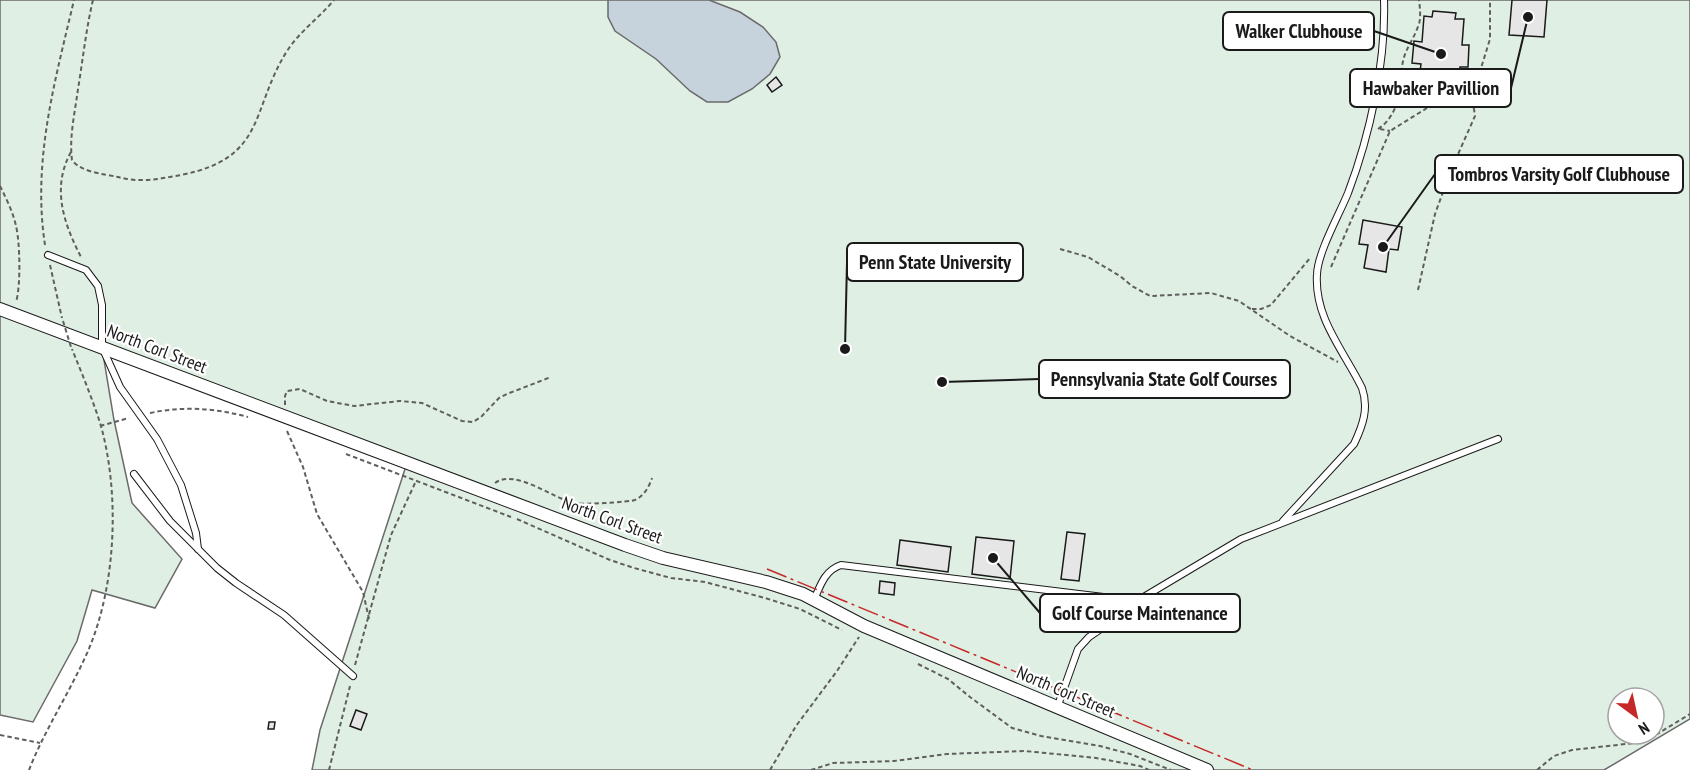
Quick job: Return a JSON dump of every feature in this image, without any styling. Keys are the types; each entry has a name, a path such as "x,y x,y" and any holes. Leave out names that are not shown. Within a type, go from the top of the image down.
{"street":[{"name":"North Corl Street","path":"0,309 663,558 766,582 814,600 864,626 1207,770"}],"lane":[{"path":"1281,522 1345,456 1360,431 1366,409 1366,399 1357,378 1346,362 1324,318 1316,273 1348,191 1368,128 1381,57 1385,21 1384,0"},
{"path":"48,255 86,270 98,286 102,305 102,347 120,387 157,439 182,485 194,525 198,549"},
{"path":"814,600 828,572 833,567 850,565 1128,600 1142,598 1224,548 1281,522 1378,487 1498,438"},
{"path":"134,474 170,521 198,549 236,583 284,615 353,676"},
{"path":"1057,708 1078,649 1111,622 1128,600"}],"path":[{"path":"28,770 88,650 105,594 112,544 108,467 100,426 63,321 43,232 42,153 57,70 74,0"},
{"path":"92,276 73,242 60,202 61,178 70,152 86,29 93,0"},
{"path":"70,152 72,160 80,168 127,180 142,181 170,177 219,164 246,141 258,120 277,69 289,49 334,0"},
{"path":"1380,129 1399,102 1403,58 1419,24 1419,0"},
{"path":"1331,267 1390,131 1427,108 1468,98 1473,94 1490,39 1490,0"},
{"path":"1402,80 1435,83 1435,80"},
{"path":"1418,290 1435,214 1450,170 1475,116 1474,109 1458,82"},
{"path":"1368,128 1390,131"},
{"path":"0,186 17,227 18,295 13,314"},
{"path":"1060,249 1088,257 1150,296 1211,293 1239,301 1316,352 1332,360 1346,362"},
{"path":"1251,309 1261,309 1271,305 1310,257"},
{"path":"100,426 140,415 180,409 206,409 253,418"},
{"path":"286,430 296,434"},
{"path":"346,454 527,523 610,560 651,573 705,582 765,598 800,609 850,634"},
{"path":"329,770 391,535 421,468"},
{"path":"492,495 495,483 507,479 544,489 572,503 590,504 634,500 646,491 652,478"},
{"path":"770,770 796,726 837,671 864,626"},
{"path":"858,638 867,641"},
{"path":"915,662 948,679 1012,728 1041,736 1100,746 1130,754 1171,770"},
{"path":"1537,770 1554,756 1572,750 1644,741 1690,714"},
{"path":"0,735 40,743"},
{"path":"811,770 833,763 894,761 947,754 1045,751 1096,758 1149,770"}],"green space":[{"path":"0,0 1690,0 1690,719 1666,733 1666,686 1606,686 1606,746 1644,746 1604,770 312,770 320,730 407,463 102,348 114,420 132,503 182,559 155,608 92,590 77,641 33,722 0,715"}],"shaded area":[{"path":"608,0 709,0 740,12 763,27 776,42 780,57 770,74 752,89 728,102 707,102 690,91 656,59 615,31 608,17"}],"building":[{"path":"1512,0 1547,0 1544,37 1509,35"},
{"path":"1433,11 1456,13 1455,19 1464,19 1462,45 1469,45 1468,67 1460,67 1458,82 1419,79 1421,64 1412,63 1414,41 1422,42 1424,16 1432,17"},
{"path":"776,77 782,85 772,92 767,85"},
{"path":"1363,220 1402,227 1398,250 1389,249 1386,272 1364,268 1368,245 1359,244"},
{"path":"1067,532 1085,534 1079,581 1061,579"},
{"path":"976,537 1014,541 1010,579 972,574"},
{"path":"900,540 951,547 948,572 897,565"},
{"path":"880,581 895,583 894,595 879,593"},
{"path":"356,710 367,714 361,730 350,726"},
{"path":"269,722 275,722 274,729 268,729"}],"power":[{"path":"767,569 1253,770"}],"place":[{"name":"Hawbaker Pavillion","path":"1528,17"},
{"name":"Walker Clubhouse","path":"1441,54"},
{"name":"Tombros Varsity Golf Clubhouse","path":"1383,247"},
{"name":"Penn State University","path":"845,349"},
{"name":"Pennsylvania State Golf Courses","path":"942,382"},
{"name":"Golf Course Maintenance","path":"993,558"}]}
